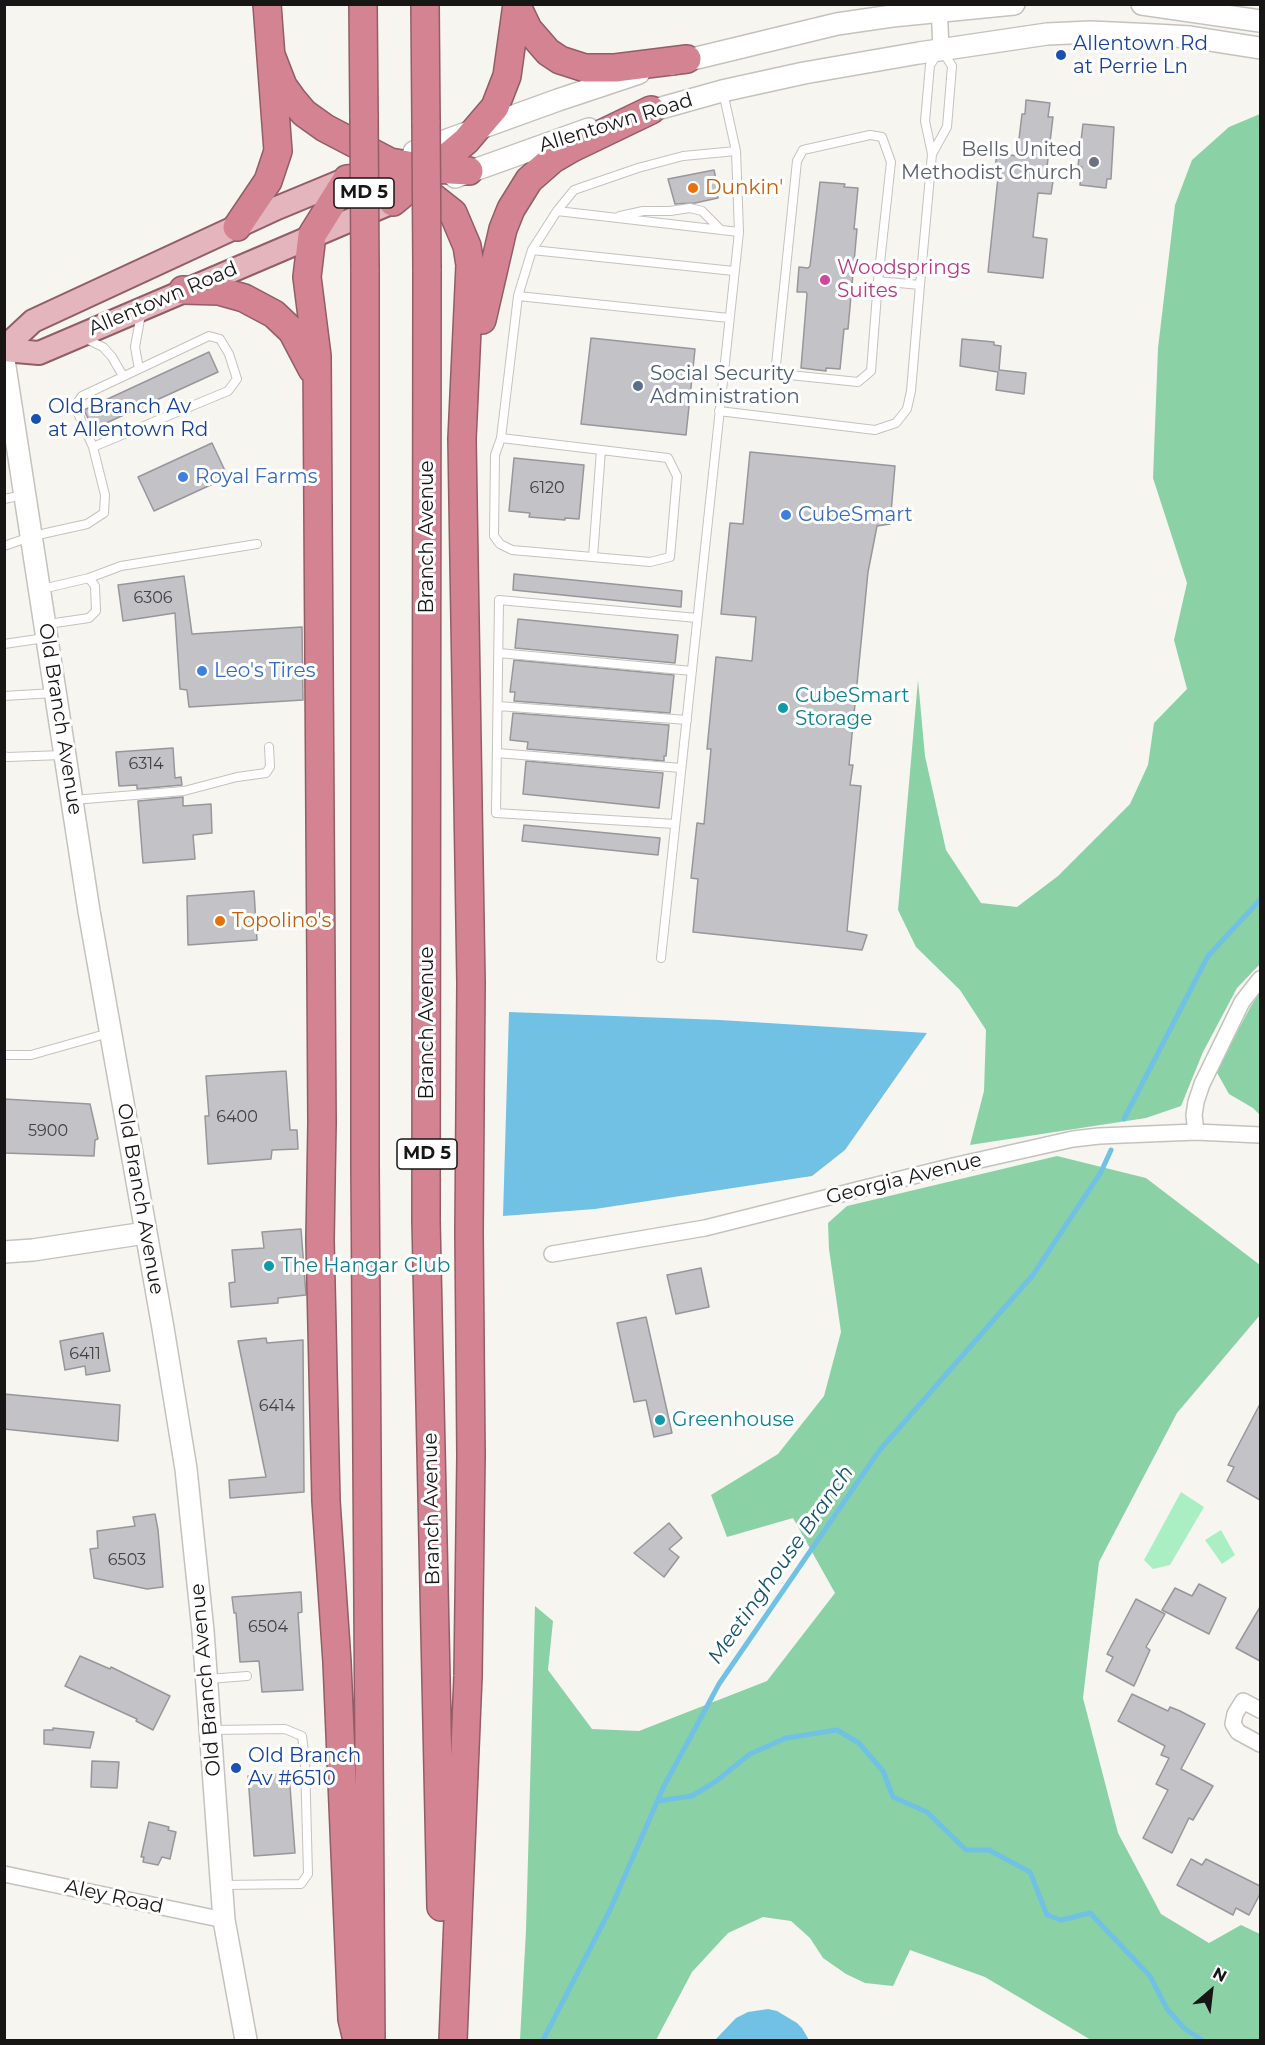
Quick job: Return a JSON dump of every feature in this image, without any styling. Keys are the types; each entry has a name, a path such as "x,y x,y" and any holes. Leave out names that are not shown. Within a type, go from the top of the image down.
{"highway":[{"path":"237,227 268,181 278,151 267,4"},
{"name":"MD 5","path":"363,4 365,1178 371,2040"},
{"name":"Branch Avenue","path":"425,4 426,1220 444,2040"},
{"path":"517,5 528,29 543,48 560,60 585,68 615,68 687,59"},
{"path":"393,202 424,180 466,141 495,107 507,76 517,5"},
{"path":"271,55 283,86 304,113 325,128 424,180 453,213 467,246 470,265 464,365 463,494 471,983 469,1173 471,1456 467,1687 453,2040"},
{"path":"463,494 478,348 486,298 503,229 511,208 529,180 553,159 651,111"},
{"path":"357,2040 352,2019 338,1674 326,1501 324,1431 320,1240 322,1123 317,356 307,277 312,235 347,179 390,175 424,180 469,171"},
{"path":"183,290 219,291 244,298 274,314 292,331 317,378"}],"main road":[{"name":"Allentown Road","path":"4,349 33,321 237,227 390,162 600,85 687,59 837,24 939,8 1014,4"},
{"path":"1142,4 1260,21"},
{"name":"Allentown Road","path":"469,171 562,138 722,91 804,73 941,49 1024,37 1091,32 1190,37 1260,48"},
{"name":"Allentown Road","path":"4,349 39,353 393,202"},
{"name":"Old Branch Avenue","path":"4,360 11,441 27,495 72,800 186,1469 207,1679 224,1920 246,2040"},
{"path":"4,1252 33,1250 145,1233"}],"street":[{"path":"939,8 941,49"},
{"path":"1196,1132 1194,1115 1202,1084 1242,1002 1260,979"},
{"name":"Georgia Avenue","path":"552,1254 705,1228 953,1166 1073,1139 1196,1132 1260,1135"},
{"path":"1260,1710 1243,1701 1235,1714 1233,1724 1239,1732 1260,1744"},
{"name":"Aley Road","path":"4,1874 224,1920"}],"lane":[{"path":"1211,4 1230,16"},
{"path":"719,411 875,430 896,423 907,409 911,391 932,154 925,121 930,65 941,49 952,66 946,127 932,154"},
{"path":"661,958 739,232 736,151 722,91"},
{"path":"870,135 882,137 891,162 878,281 871,371 858,382 780,374 776,365 797,161 803,150 870,135"},
{"path":"501,438 668,458 677,476 670,557 650,562 512,550 500,544 494,536 495,455 501,438 518,297 532,250 557,211 574,190 683,156 736,151"},
{"path":"612,217 690,208 702,211 722,230"},
{"path":"557,211 739,232"},
{"path":"532,250 734,271"},
{"path":"878,281 920,285"},
{"path":"518,297 729,318"},
{"path":"139,369 135,347 143,307"},
{"path":"79,335 103,347 123,376"},
{"path":"4,546 33,536 87,524 104,513 105,495 93,447 77,411 76,403 81,396 209,336 220,339 229,354 237,379 228,391 93,447"},
{"path":"593,557 601,450"},
{"path":"4,499 27,495"},
{"path":"40,589 89,578 121,566 257,544"},
{"path":"4,644 88,618 96,611 95,586 89,578"},
{"path":"675,824 496,813 500,600 697,618"},
{"path":"499,653 692,671"},
{"path":"4,696 55,693"},
{"path":"498,706 687,720"},
{"path":"72,800 184,791 237,777 266,773 270,767 269,747"},
{"path":"497,753 681,768"},
{"path":"4,756 8,758 65,755"},
{"path":"4,1054 31,1055 110,1032"},
{"path":"207,1679 247,1676"},
{"path":"211,1730 285,1729 302,1736 305,1761 308,1874 301,1884 221,1885"}],"green space":[{"path":"1260,114 1260,964 1237,988 1203,1052 1181,1106 1146,1118 970,1145 984,1091 986,1030 960,990 916,947 898,910 918,680 925,756 946,850 981,903 1017,907 1058,876 1130,804 1148,765 1154,723 1187,689 1174,640 1187,583 1153,478 1158,348 1175,205 1192,160 1229,127"},
{"path":"1260,992 1260,1115 1253,1108 1229,1094 1216,1071"},
{"path":"1057,1156 1146,1178 1260,1265 1260,1315 1177,1413 1099,1562 1083,1698 1118,1833 1161,1914 1209,1943 1241,1925 1260,1934 1260,2040 1091,2040 985,1977 910,1950 893,1986 865,1983 846,1974 823,1958 810,1938 791,1921 763,1917 728,1933 692,1972 656,2040 520,2040 526,1930 535,1606 553,1621 548,1670 592,1729 639,1731 767,1681 835,1593 793,1518 727,1537 711,1495 778,1454 824,1396 841,1332 829,1249 828,1223 847,1206"},
{"path":"1181,1492 1204,1507 1170,1565 1153,1569 1144,1560"},
{"path":"1221,1530 1235,1555 1222,1564 1205,1540"}],"water":[{"path":"509,1012 720,1020 927,1033 845,1150 812,1176 595,1209 503,1216"},
{"path":"768,2009 777,2011 797,2023 809,2040 715,2040 736,2018 748,2012"}],"building":[{"path":"1026,100 1050,103 1048,117 1053,117 1047,167 1055,168 1051,194 1038,193 1033,237 1047,239 1043,278 988,272 998,177 994,176 997,153 1017,156"},
{"name":"Bells United Methodist Church","path":"1083,124 1114,127 1111,179 1107,179 1106,188 1080,185 1082,167 1078,166"},
{"name":"Dunkin'","path":"714,170 718,198 675,204 668,179"},
{"name":"Woodsprings Suites","path":"820,182 845,184 844,187 858,188 854,229 857,229 848,329 844,329 840,369 826,368 826,371 801,368 807,294 797,292 799,267 808,268 810,266"},
{"name":"Social Security Administration","path":"591,338 695,349 686,435 581,424"},
{"path":"962,339 994,342 994,345 1001,346 999,370 1026,373 1024,394 996,390 998,372 960,366"},
{"path":"209,352 218,372 93,429 84,410"},
{"name":"Royal Farms","path":"212,443 228,477 154,511 138,477"},
{"name":"CubeSmart Storage","path":"750,452 895,466 890,524 877,526 868,572 849,765 853,765 850,785 861,786 847,931 867,935 862,950 693,932 698,879 691,878 697,823 704,824 711,749 707,749 716,657 752,661 756,617 721,614 730,523 743,524"},
{"path":"514,458 584,465 579,519 529,517 530,513 509,511"},
{"path":"514,574 682,591 681,607 513,590"},
{"path":"184,576 192,634 302,627 303,700 189,707 187,690 180,689 175,613 123,621 118,585"},
{"path":"518,619 678,635 675,663 515,648"},
{"path":"514,660 674,675 670,713 514,701 515,692 510,692"},
{"path":"513,713 669,725 666,756 664,756 664,761 527,749 528,742 510,740"},
{"path":"173,748 175,778 181,777 182,785 137,789 137,785 119,786 116,752"},
{"path":"526,761 663,773 659,808 523,794"},
{"path":"183,797 183,806 211,804 212,833 193,835 195,859 143,863 138,801"},
{"path":"524,825 660,838 658,855 522,841"},
{"path":"254,891 257,940 188,945 187,896"},
{"path":"286,1071 290,1130 297,1130 298,1149 272,1150 271,1159 208,1164 205,1116 209,1116 206,1076"},
{"path":"4,1099 90,1104 98,1139 95,1140 94,1156 4,1153"},
{"name":"The Hangar Club","path":"301,1229 306,1295 278,1298 278,1303 231,1307 229,1283 235,1282 232,1250 264,1248 262,1232"},
{"path":"701,1268 709,1307 676,1314 667,1275"},
{"path":"646,1317 672,1433 654,1437 646,1400 634,1402 617,1323"},
{"path":"103,1333 110,1371 86,1375 85,1366 65,1370 60,1341"},
{"path":"266,1338 267,1343 303,1340 304,1492 230,1498 229,1480 266,1477 238,1341"},
{"path":"4,1394 120,1405 118,1441 4,1429"},
{"path":"1260,1404 1260,1500 1227,1481 1234,1467 1228,1465"},
{"path":"155,1514 163,1587 147,1589 94,1578 90,1549 98,1548 97,1531 135,1526 133,1517"},
{"path":"669,1523 682,1538 669,1549 679,1557 664,1577 634,1553"},
{"path":"1199,1584 1226,1598 1209,1634 1162,1610 1175,1588 1192,1596"},
{"path":"301,1592 302,1612 298,1613 303,1690 262,1692 259,1661 240,1662 236,1613 234,1613 232,1597"},
{"path":"1136,1599 1165,1614 1146,1647 1150,1650 1134,1686 1106,1671 1113,1657 1107,1654"},
{"path":"1260,1607 1260,1661 1236,1648"},
{"path":"80,1656 110,1669 111,1667 170,1696 153,1730 136,1721 137,1719 65,1686"},
{"path":"1132,1694 1168,1711 1170,1707 1180,1711 1205,1724 1181,1769 1213,1786 1193,1820 1189,1818 1172,1853 1143,1838 1168,1790 1156,1784 1169,1758 1161,1755 1165,1746 1118,1721"},
{"path":"53,1728 94,1732 90,1748 44,1744 44,1730 53,1730"},
{"path":"92,1761 119,1762 117,1788 91,1787"},
{"path":"289,1773 295,1853 254,1856 248,1776"},
{"path":"149,1822 169,1827 168,1830 176,1832 170,1859 162,1857 158,1865 143,1862 144,1857 141,1857"},
{"path":"1191,1859 1202,1865 1206,1859 1260,1886 1260,1894 1249,1915 1236,1908 1233,1915 1177,1885"}],"waterway":[{"name":"Meetinghouse Branch","path":"1124,1119 1208,956 1260,900"},
{"name":"Meetinghouse Branch","path":"543,2040 610,1910 663,1788 719,1684 879,1451 1033,1275 1101,1172 1111,1150"},
{"path":"658,1801 692,1796 715,1782 750,1754 786,1738 837,1730 859,1743 883,1771 893,1797 927,1812 966,1850 989,1850 1030,1872 1047,1915 1061,1920 1090,1913 1150,1976 1167,2009 1185,2029 1202,2040"}],"place":[{"name":"Allentown Rd at Perrie Ln","path":"1061,55"},
{"name":"Bells United Methodist Church","path":"1094,162"},
{"name":"Dunkin'","path":"693,188"},
{"name":"Woodsprings Suites","path":"825,280"},
{"name":"Social Security Administration","path":"638,386"},
{"name":"Old Branch Av at Allentown Rd","path":"36,419"},
{"name":"Royal Farms","path":"183,477"},
{"name":"CubeSmart","path":"786,515"},
{"name":"Leo's Tires","path":"202,671"},
{"name":"CubeSmart Storage","path":"783,708"},
{"name":"Topolino's","path":"220,921"},
{"name":"The Hangar Club","path":"269,1266"},
{"name":"Greenhouse","path":"660,1420"},
{"name":"Old Branch Av #6510","path":"236,1768"}]}
